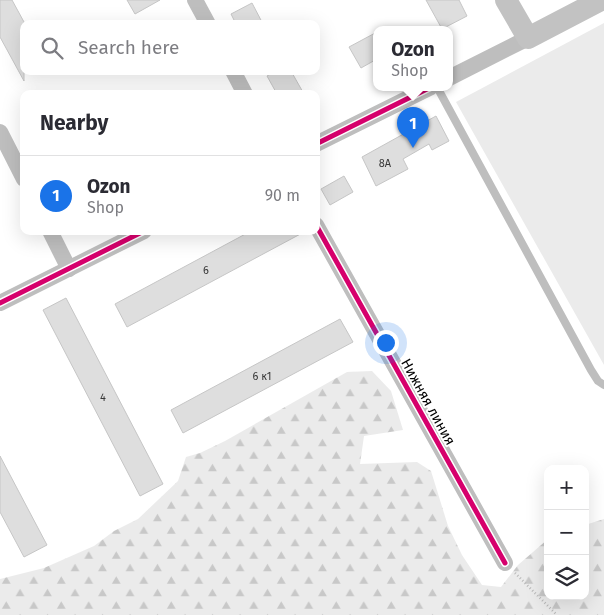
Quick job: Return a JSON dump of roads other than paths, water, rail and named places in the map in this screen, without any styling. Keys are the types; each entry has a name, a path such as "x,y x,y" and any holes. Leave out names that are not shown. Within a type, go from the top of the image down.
{"main road":[{"path":"506,0 528,38 601,0"}],"street":[{"path":"195,0 206,20"},
{"path":"453,76 528,38"},
{"path":"235,75 243,90"},
{"path":"320,142 423,91"},
{"path":"0,132 20,171"},
{"name":"Нижняя линия","path":"320,232 505,563"},
{"path":"52,235 69,269"},
{"path":"0,303 136,235"}],"lane":[{"path":"439,91 590,370 598,381 604,385"}],"place":[{"name":"Ozon","path":"413,148"}]}
